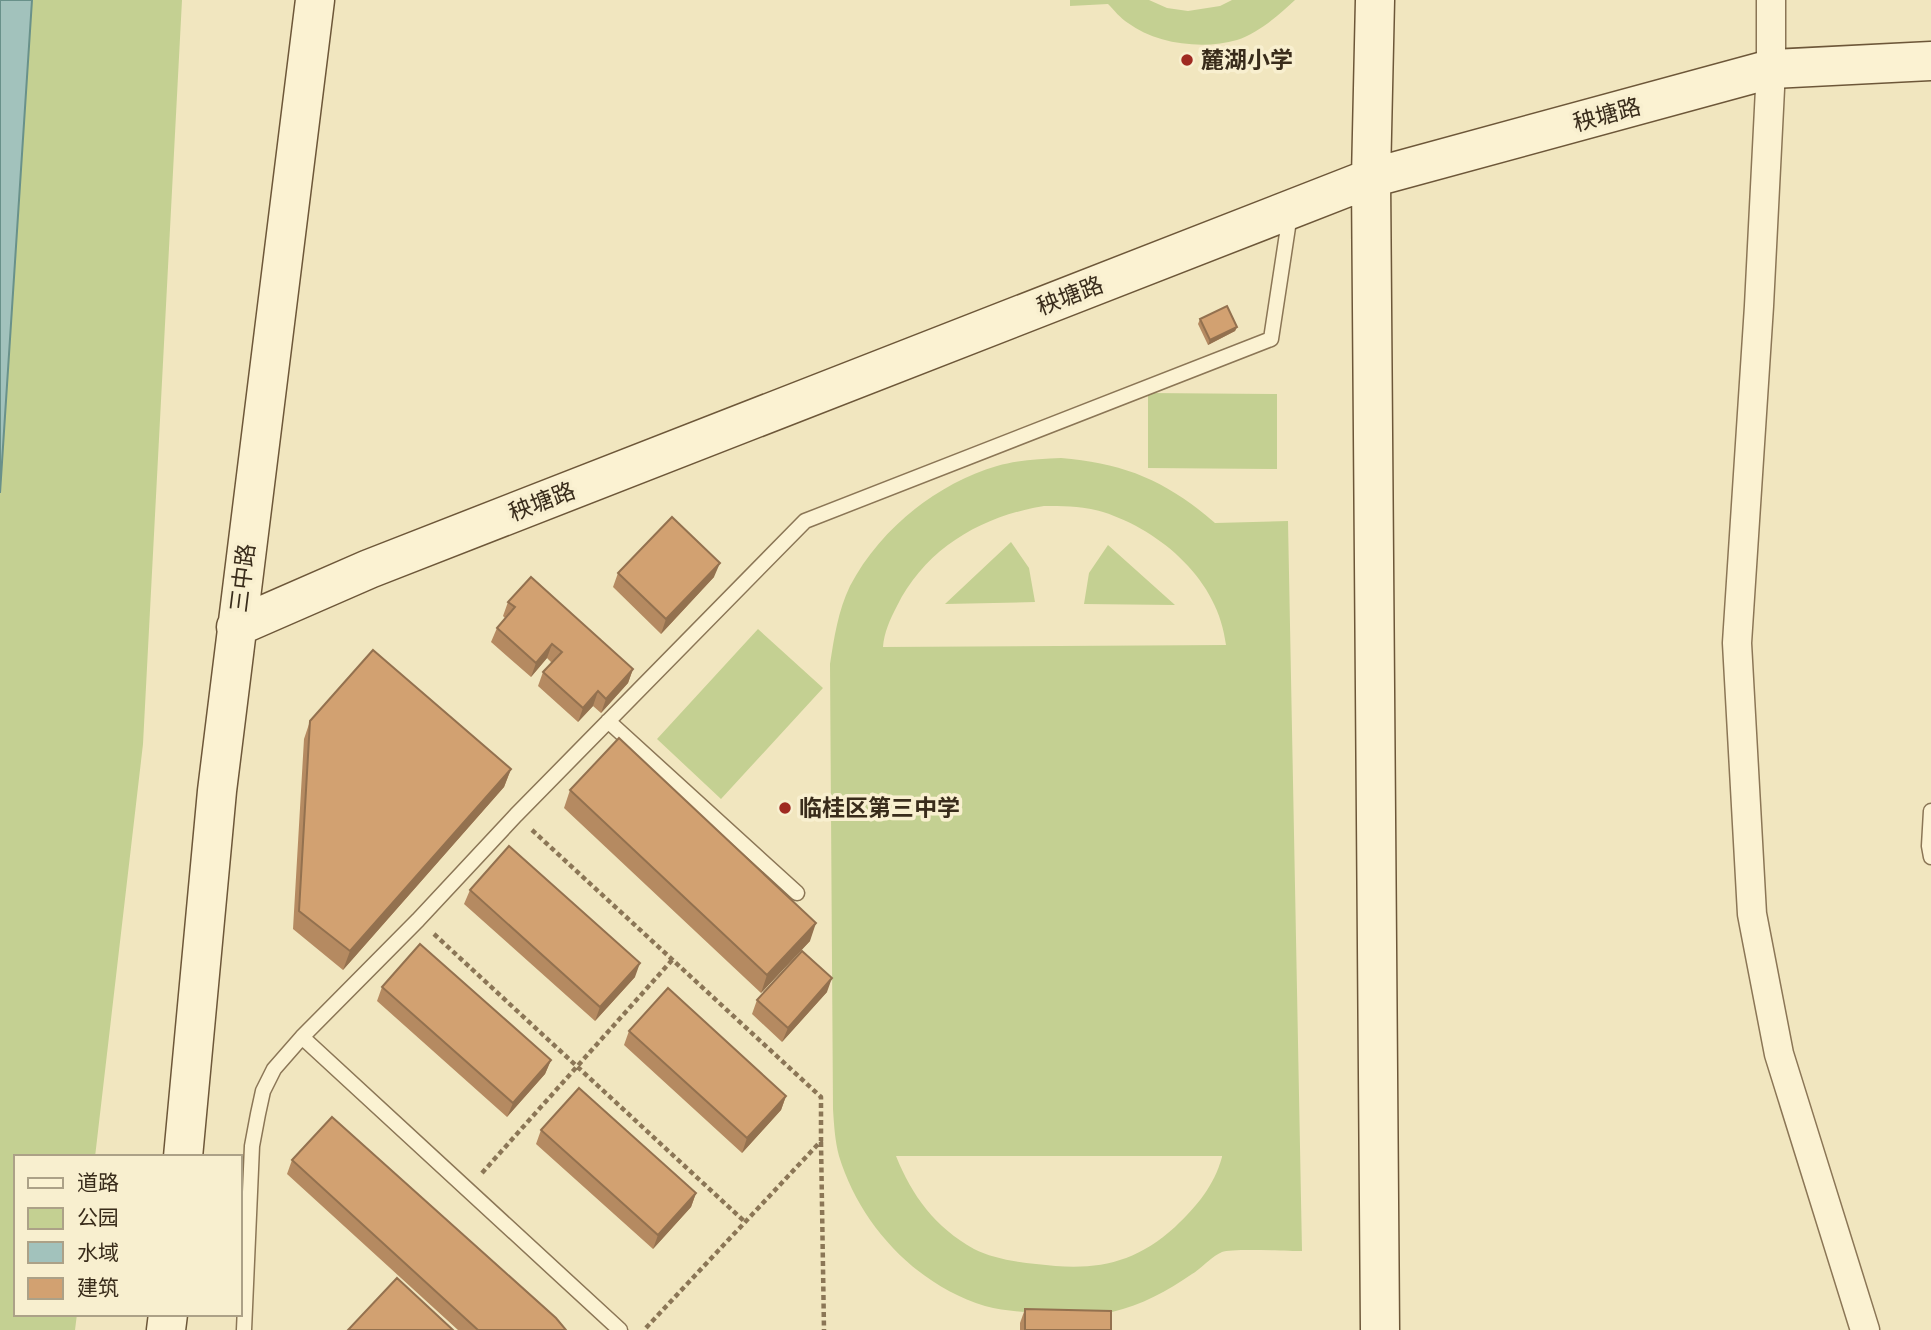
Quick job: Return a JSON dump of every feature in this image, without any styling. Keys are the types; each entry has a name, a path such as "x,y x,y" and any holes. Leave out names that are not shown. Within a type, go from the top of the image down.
{"main road":[{"name":"三中路","path":"183,1155 216,804 236,627 315,0"},
{"path":"1375,0 1371,178 1380,1330"},
{"name":"秧塘路","path":"236,627 369,569 1371,178 1771,69 1931,61"}],"street":[{"path":"1771,0 1771,69 1759,306 1737,643 1752,914 1779,1054 1865,1330"}],"lane":[{"path":"244,1330 252,1146 258,1114 263,1091 274,1069 302,1037 418,920 608,720 805,521 1271,339 1291,210"},
{"path":"608,720 797,893"},
{"path":"1931,811 1931,857"},
{"path":"302,1037 620,1330"}],"path":[{"path":"516,815 821,1097 824,1330"},
{"path":"418,920 744,1221"},
{"path":"467,1189 673,959"},
{"path":"644,1330 821,1141"}],"green space":[{"path":"0,0 182,0 143,744 95,1155 14,1155 14,1316 77,1316 75,1330 0,1330"},
{"path":"1070,0 1149,0 1167,8 1188,11 1220,6 1232,0 1295,0 1268,23 1245,37 1224,43 1195,45 1166,40 1139,30 1122,19 1108,4 1070,6"},
{"path":"1148,393 1277,394 1277,469 1148,468"},
{"path":"1061,458 1105,464 1144,477 1180,496 1215,523 1288,521 1302,1251 1222,1252 1154,1297 1123,1309 1086,1315 1043,1314 985,1306 960,1296 914,1268 876,1228 848,1181 839,1156 833,1109 830,664 842,605 862,565 877,546 912,511 932,497 953,484 997,466","holes":["1044,506 1081,507 1103,512 1146,532 1166,546 1200,580 1221,622 1226,645 883,647 890,621 909,585 923,567 940,552 978,527 999,518","896,1156 1222,1156 1222,1157 1204,1195 1183,1219 1159,1240 1127,1258 1075,1267 1012,1261 974,1249 948,1231 926,1209 909,1184"]},
{"path":"1011,542 1029,568 1035,602 945,604"},
{"path":"1108,545 1175,605 1084,604 1089,573"},
{"path":"758,629 823,688 721,799 657,739"}],"water":[{"path":"0,0 32,0 0,493"}],"building":[{"path":"1227,306 1237,327 1210,340 1200,319"},
{"path":"672,517 720,563 666,619 618,573"},
{"path":"531,577 633,669 606,699 598,691 583,708 543,672 562,652 552,644 536,663 497,628 515,607 508,602"},
{"path":"373,650 511,769 350,951 299,911 310,721"},
{"path":"619,738 816,923 767,975 570,790"},
{"path":"509,846 640,963 600,1007 470,890"},
{"path":"420,944 551,1060 513,1103 382,987"},
{"path":"802,951 832,978 788,1028 757,1000"},
{"path":"668,988 786,1096 747,1138 629,1031"},
{"path":"579,1088 696,1193 658,1235 541,1130"},
{"path":"332,1117 556,1318 566,1330 478,1330 292,1160"},
{"path":"397,1278 453,1330 348,1330"},
{"path":"1025,1309 1111,1311 1111,1330 1025,1330"}],"place":[{"name":"麓湖小学","path":"1187,60"},
{"name":"临桂区第三中学","path":"785,808"}]}
